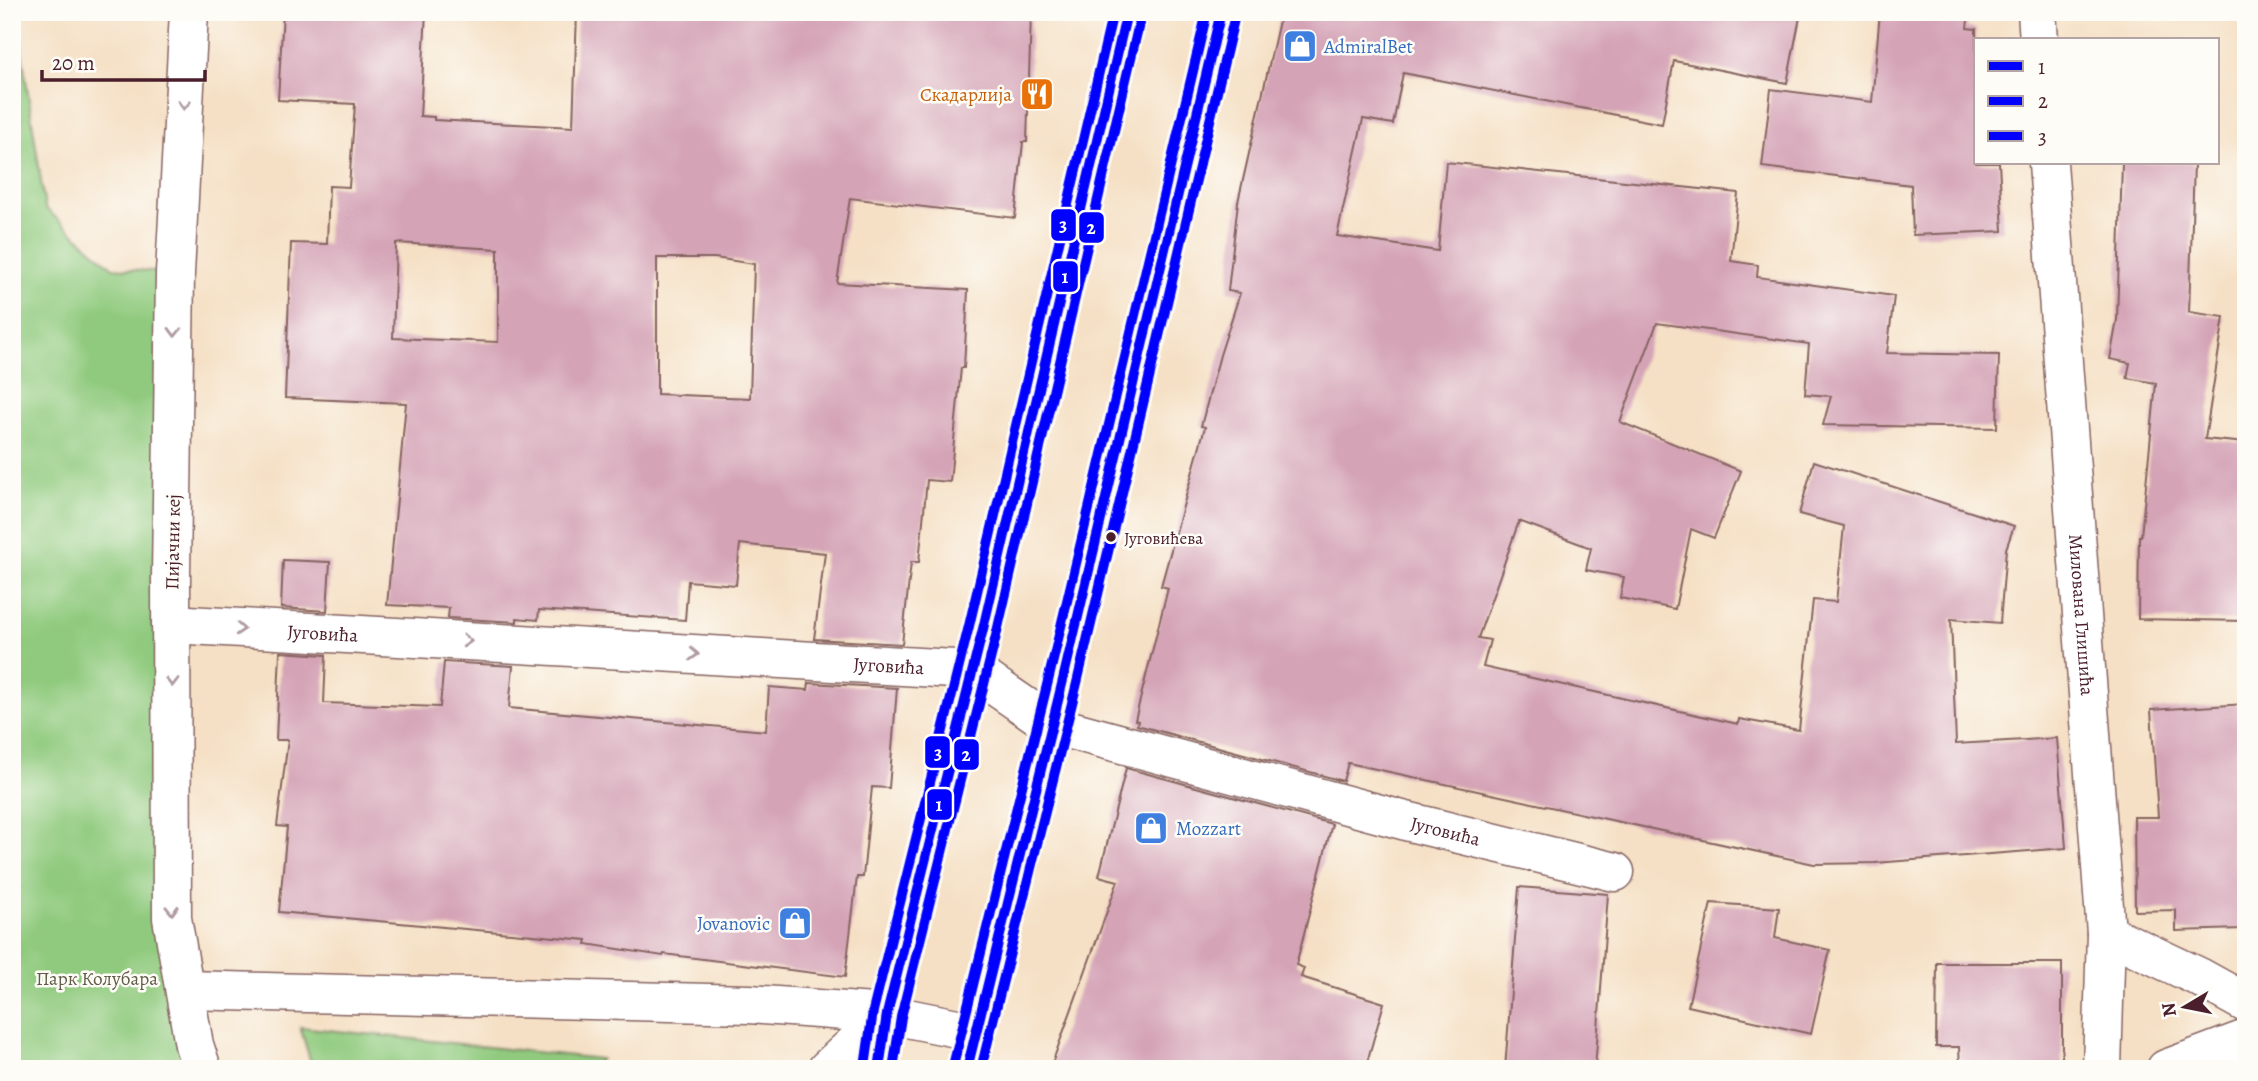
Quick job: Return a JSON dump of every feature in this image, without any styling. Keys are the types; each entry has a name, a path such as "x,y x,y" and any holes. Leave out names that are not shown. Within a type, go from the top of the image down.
{"street":[{"name":"Пијачни кеј","path":"188,12 175,273 172,918 194,1045 202,1069"},
{"path":"879,1069 887,1014 972,670 1127,12"},
{"path":"967,1069 1052,725 1221,12"},
{"path":"2037,12 2039,38"},
{"name":"Милована Глишића","path":"2048,164 2106,933 2102,1069"},
{"name":"Југовића","path":"172,624 972,670 1052,725 1406,821 1615,872"},
{"path":"2106,933 2190,972 2246,1003"},
{"path":"185,990 749,1004 887,1014 977,1032"},
{"path":"827,1069 887,1014"},
{"path":"2166,1069 2246,1040"}],"green space":[{"name":"Парк Колубара","path":"12,12 16,12 45,208 113,268 175,273 172,918 202,1069 12,1069"},
{"path":"300,1027 601,1059 592,1069 313,1069"}],"building":[{"path":"283,12 426,12 420,116 434,117 434,120 573,127 577,12 1031,12 1027,142 1023,142 1015,218 850,198 837,283 968,290 964,368 961,368 950,482 927,480 919,562 911,562 902,644 814,639 825,553 740,544 736,585 688,581 685,620 539,610 538,620 517,618 517,622 448,618 449,608 387,605 406,403 285,398 291,243 327,244 329,186 349,187 355,104 278,100","holes":["396,243 498,249 498,342 393,338","657,258 715,258 754,264 750,398 657,394"]},
{"path":"1281,12 1801,12 1787,83 1674,61 1662,124 1403,73 1393,124 1363,119 1337,236 1438,251 1446,162 1738,193 1731,261 1758,265 1757,277 1894,296 1887,353 1999,355 1997,428 1823,425 1831,396 1805,394 1809,344 1657,323 1620,422 1741,471 1714,538 1691,529 1675,609 1620,598 1624,577 1586,570 1591,548 1519,521 1478,638 1490,640 1483,667 1738,724 1739,719 1799,730 1813,600 1836,602 1844,526 1799,514 1814,461 2014,526 2006,549 2000,623 1951,619 1956,744 2057,738 2066,848 1875,863 1814,864 1348,763 1343,781 1137,725 1138,721 1135,720 1168,588 1161,586 1205,427 1201,426 1220,355 1240,293 1228,291 1238,202"},
{"path":"1880,12 1969,12 1967,28 1976,29 1974,164 1999,164 2003,231 1913,235 1911,185 1762,167 1771,89 1872,102"},
{"path":"2122,164 2194,164 2189,312 2224,317 2205,439 2246,443 2246,490 2241,537 2246,537 2246,621 2138,619 2139,536 2156,383 2127,378 2130,363 2110,359 2117,320"},
{"path":"283,560 330,562 327,611 281,608"},
{"path":"280,652 326,655 324,703 440,707 444,662 513,666 509,708 766,731 769,687 808,690 809,683 897,688 889,788 872,787 863,877 857,877 845,977 664,954 663,956 586,944 587,940 279,912 287,827 277,826 288,740 276,740"},
{"path":"2246,704 2246,908 2240,908 2241,929 2176,931 2176,910 2135,911 2134,817 2158,817 2151,710"},
{"path":"1126,768 1332,824 1296,965 1304,968 1301,977 1384,1003 1365,1069 1050,1069 1118,881 1099,876"},
{"path":"1519,887 1608,894 1595,1069 1505,1069"},
{"path":"1711,903 1779,908 1775,938 1830,950 1811,1034 1688,1006"},
{"path":"1937,963 2062,963 2062,1069 1960,1069 1959,1047 1936,1047"}],"transit line":[{"name":"3","path":"865,1067 873,1011 969,626 1113,12"},
{"name":"1","path":"879,1069 887,1014 983,629 1127,12"},
{"name":"3","path":"953,1066 1049,677 1207,12"},
{"name":"1","path":"967,1069 1063,680 1221,12"},
{"name":"2","path":"893,1069 901,1017 997,632 1141,15"},
{"name":"2","path":"981,1069 1077,683 1235,15"}],"place":[{"name":"AdmiralBet","path":"1300,46"},
{"name":"Скадарлија","path":"1037,94"},
{"name":"Југовићева","path":"1111,537"},
{"name":"Mozzart","path":"1151,828"},
{"name":"Jovanovic","path":"795,923"}]}
